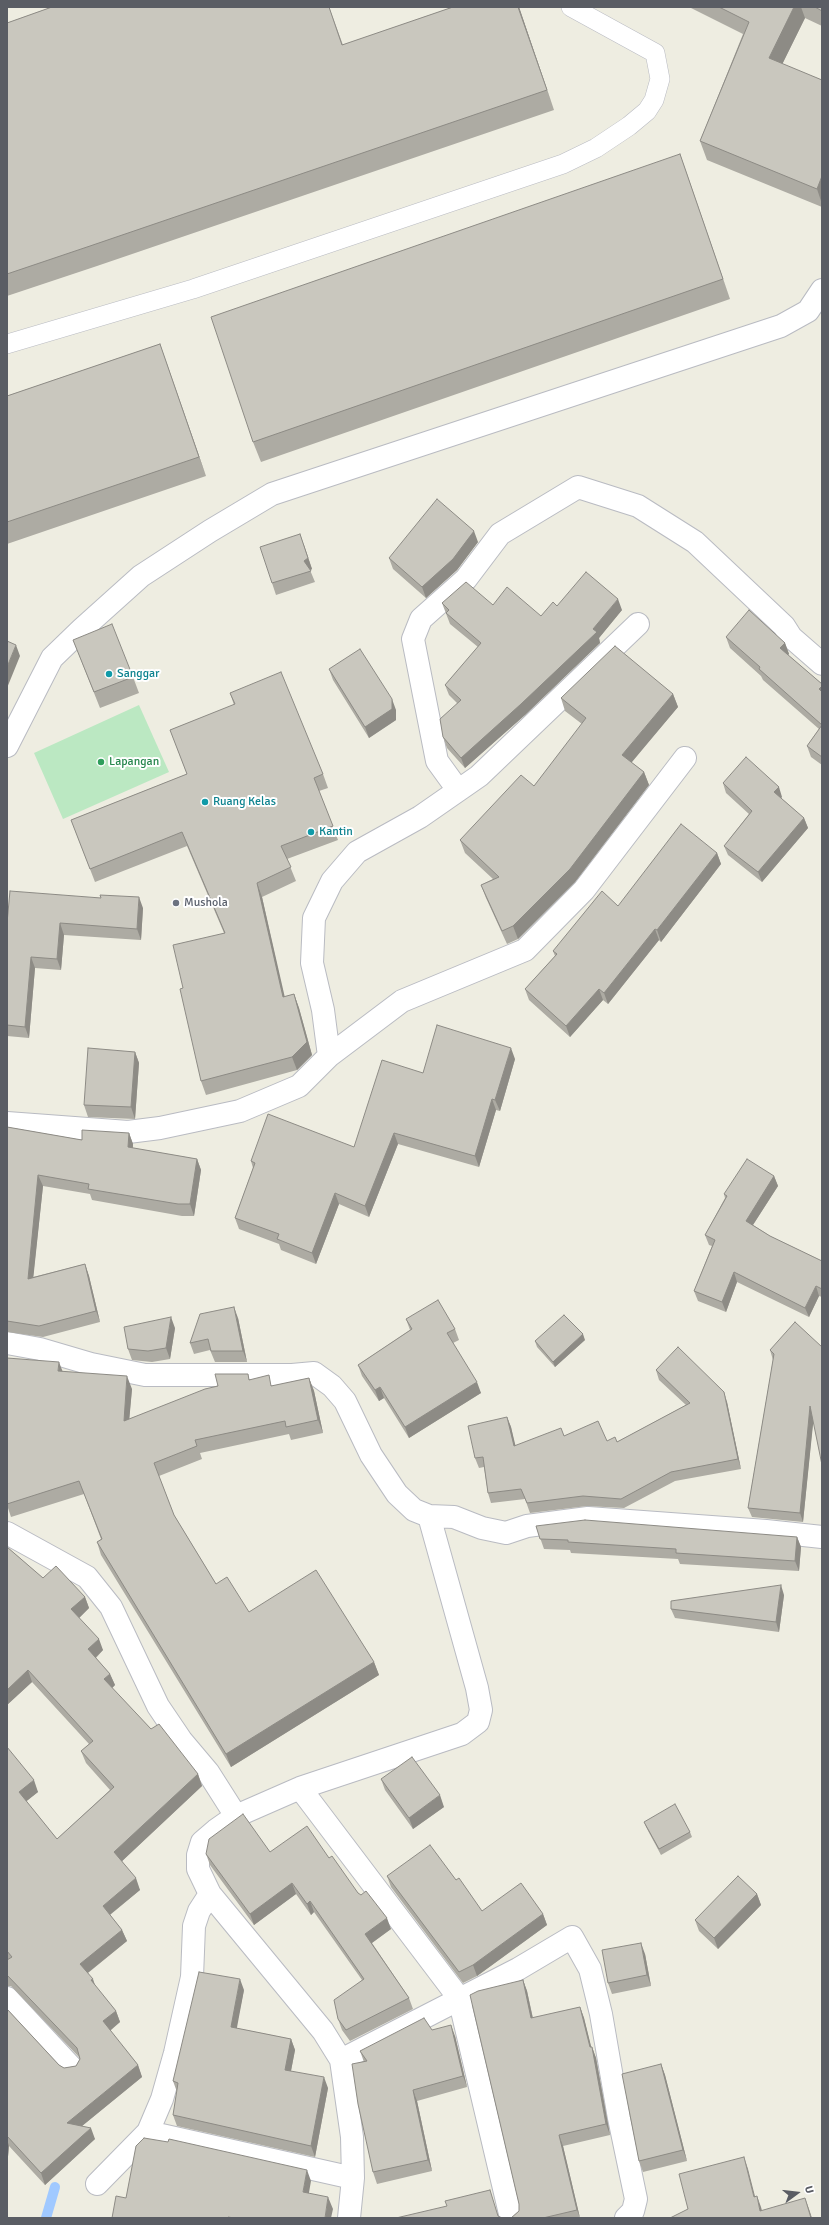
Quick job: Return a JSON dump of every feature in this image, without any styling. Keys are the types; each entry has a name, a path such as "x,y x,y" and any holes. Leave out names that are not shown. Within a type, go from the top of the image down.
{"street":[{"path":"7,746 52,658 82,629 141,576 210,531 272,494 781,326 808,311 822,290"},
{"path":"458,790 437,761 413,639 421,619 466,579 500,534 578,487 638,506 695,542 784,626 791,637 822,664"},
{"path":"329,1056 323,1010 312,963 314,918 332,881 357,852 420,817 478,776 638,624"},
{"path":"7,1123 128,1132 160,1128 240,1111 299,1086 329,1056 402,1001 525,950 584,890 685,758"},
{"path":"7,1343 40,1349 91,1364 145,1375 292,1375 314,1373 332,1386 345,1401 371,1455 397,1494 414,1510 429,1516 454,1518 482,1528 506,1533 527,1526 588,1518 766,1530 822,1537"},
{"path":"349,2218 353,2178 352,2137 341,2060 323,2031 210,1894 198,1869 198,1855 202,1842 236,1816 300,1788 462,1734 478,1722 481,1710 477,1688 429,1516"},
{"path":"7,1533 87,1577 111,1607 158,1706 181,1740 208,1772 236,1816"},
{"path":"300,1788 459,1998 511,2218"},
{"path":"97,2184 148,2132 162,2099 171,2069 192,1977 194,1926 199,1911 210,1894"},
{"path":"341,2060 518,1969 572,1937 590,1969 601,2014 618,2118 636,2199 633,2211 626,2218"},
{"path":"7,1998 72,2068"},
{"path":"148,2132 353,2178"}],"lane":[{"path":"7,344 193,290 563,164 596,148 647,111 654,100 660,79 655,53 571,7"}],"green space":[{"name":"Lapangan","path":"139,705 169,772 63,819 34,753"}],"building":[{"path":"52,7 329,7 342,45 453,7 518,7 547,90 7,274 7,23"},
{"path":"719,7 794,7 769,58 822,80 822,176 817,189 700,141 749,22"},
{"path":"815,7 822,7 822,11"},
{"path":"680,154 723,279 253,442 211,317"},
{"path":"160,344 199,457 7,522 7,396"},
{"path":"437,499 474,531 453,559 422,587 389,558"},
{"path":"300,534 308,558 304,561 311,571 272,583 260,547"},
{"path":"586,572 618,599 593,629 597,632 461,758 443,737 440,719 461,700 445,685 481,643 446,613 449,610 442,603 466,582 493,605 507,587 541,616 553,602 557,606"},
{"path":"749,610 785,643 780,648 822,684 819,689 822,692 822,725 759,669 760,667 726,637"},
{"name":"Sanggar","path":"112,624 133,677 94,692 73,640"},
{"path":"7,641 16,645 7,667"},
{"path":"615,646 673,694 622,755 644,772 570,869 513,926 502,931 481,885 499,877 460,840 521,775 534,786 586,718 561,698"},
{"path":"360,649 392,699 392,709 365,727 329,669"},
{"path":"281,672 323,774 314,778 333,826 281,846 291,867 257,883 283,997 294,994 307,1042 292,1057 201,1081 180,989 183,988 173,945 225,933 182,832 90,869 71,820 187,774 170,730 235,704 230,693"},
{"path":"822,725 822,757 807,746"},
{"path":"746,757 779,787 774,792 804,818 758,872 724,846 752,811 723,783"},
{"path":"681,824 717,853 657,930 655,929 604,993 599,989 566,1026 525,989 557,954 553,951 602,891 618,906"},
{"path":"10,891 101,898 100,895 139,897 137,929 60,923 57,959 31,957 25,1027 7,1025 7,923"},
{"path":"437,1025 511,1048 495,1100 492,1099 475,1156 394,1133 365,1206 335,1193 312,1253 277,1239 279,1234 235,1218 255,1163 251,1161 268,1114 354,1147 382,1060 423,1073"},
{"path":"88,1048 135,1052 131,1107 84,1105"},
{"path":"7,1127 82,1140 82,1130 129,1133 128,1147 197,1159 190,1204 178,1204 88,1189 89,1184 38,1175 28,1279 85,1264 96,1311 39,1326 7,1321"},
{"path":"747,1159 774,1176 746,1221 770,1236 822,1261 822,1289 816,1286 805,1308 734,1272 722,1302 694,1291 715,1240 705,1235 727,1196 724,1194"},
{"path":"438,1300 455,1329 447,1333 477,1382 405,1427 380,1387 375,1390 358,1365 412,1329 406,1319"},
{"path":"234,1307 243,1351 211,1351 208,1339 190,1343 200,1314"},
{"path":"564,1315 583,1334 553,1362 535,1341"},
{"path":"171,1317 166,1348 148,1351 128,1349 124,1327"},
{"path":"795,1322 822,1347 822,1465 810,1406 800,1513 748,1508 774,1354 770,1350"},
{"path":"678,1347 724,1392 738,1459 671,1472 621,1499 583,1496 527,1503 521,1489 488,1493 483,1457 475,1458 468,1426 507,1417 514,1446 561,1428 564,1436 598,1421 607,1441 615,1437 617,1442 690,1403 656,1370"},
{"path":"7,1358 59,1362 58,1371 127,1376 124,1421 205,1389 218,1386 215,1374 248,1374 249,1380 269,1375 271,1386 309,1378 318,1420 286,1427 285,1421 195,1440 197,1446 154,1463 174,1515 216,1584 227,1577 249,1612 316,1570 374,1662 226,1754 97,1542 102,1539 79,1481 7,1504"},
{"path":"585,1520 797,1537 795,1561 676,1553 676,1549 540,1539 536,1526"},
{"path":"7,1547 43,1578 56,1566 85,1597 71,1609 99,1639 88,1649 110,1674 104,1679 151,1729 159,1724 198,1774 114,1852 136,1878 103,1906 122,1930 80,1964 116,2011 103,2021 138,2065 67,2123 91,2128 41,2173 7,2136 7,2009 59,2065 64,2068 76,2066 80,2059 77,2048 7,1975 7,1960 12,1957 7,1951 7,1747 34,1780 19,1792 57,1839 114,1787 81,1751 93,1741 28,1670 7,1690"},
{"path":"781,1585 776,1622 671,1609 671,1601"},
{"path":"412,1757 440,1795 409,1818 381,1779"},
{"path":"675,1804 690,1832 659,1849 644,1822"},
{"path":"243,1814 270,1852 307,1826 329,1858 332,1856 358,1893 361,1895 366,1891 387,1918 365,1934 409,1998 346,2030 338,2019 334,2000 364,1979 310,1901 307,1904 292,1883 250,1914 206,1854 209,1839"},
{"path":"430,1845 456,1880 459,1878 482,1911 521,1883 543,1914 473,1965 459,1972 387,1876"},
{"path":"738,1876 757,1894 714,1938 695,1920"},
{"path":"641,1943 647,1975 608,1983 602,1950"},
{"path":"199,1972 240,1979 231,2027 291,2039 285,2070 324,2077 311,2146 173,2115 178,2083 173,2081"},
{"path":"523,1980 531,2018 580,2007 590,2047 592,2047 606,2124 559,2135 577,2210 543,2218 511,2218 519,2211 519,2204 470,1995 478,1991"},
{"path":"424,2018 432,2030 451,2025 463,2076 413,2090 428,2160 373,2172 358,2104 352,2064 367,2061 360,2051"},
{"path":"661,2064 683,2150 639,2161 622,2074"},
{"path":"144,2138 168,2142 169,2139 307,2170 303,2192 328,2197 325,2218 112,2218 116,2196 126,2198 136,2146"},
{"path":"744,2157 754,2197 757,2196 760,2211 805,2198 811,2218 670,2218 688,2209 679,2174"},
{"path":"490,2190 498,2216 502,2218 396,2218 447,2206 445,2201"}],"waterway":[{"path":"46,2218 55,2187"}],"place":[{"name":"Sanggar","path":"109,674"},
{"name":"Lapangan","path":"101,762"},
{"name":"Ruang Kelas","path":"205,802"},
{"name":"Kantin","path":"311,832"},
{"name":"Mushola","path":"176,903"}]}
